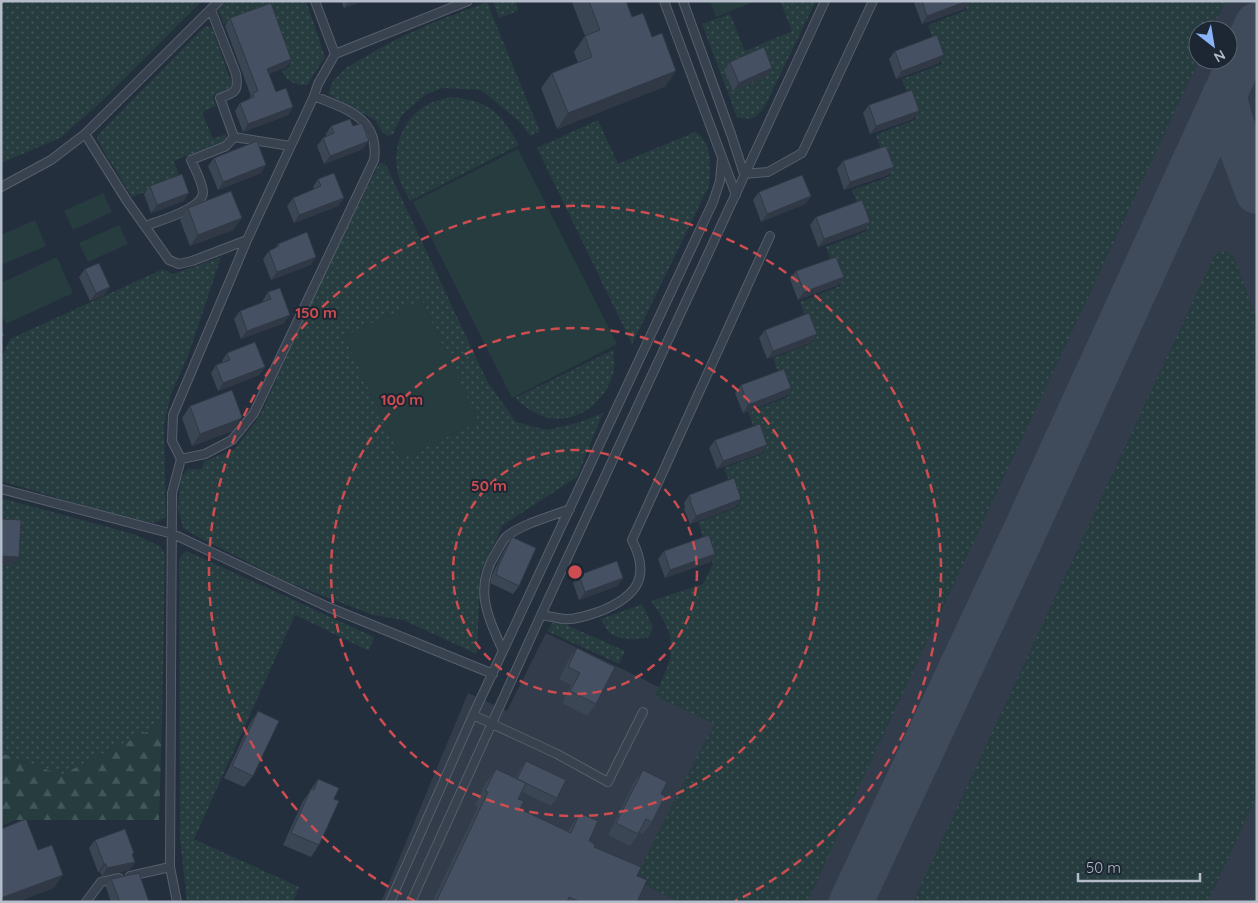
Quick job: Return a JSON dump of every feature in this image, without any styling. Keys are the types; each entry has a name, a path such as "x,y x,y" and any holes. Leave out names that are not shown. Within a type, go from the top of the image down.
{"lane":[{"path":"1,187 51,160 85,134 219,1"},
{"path":"315,1 335,54"},
{"path":"177,902 170,867 172,493 181,459 172,441 173,415 247,240 318,84 335,54 468,1"},
{"path":"664,1 736,195"},
{"path":"683,1 744,174"},
{"path":"411,902 541,615 825,1"},
{"path":"744,174 768,172 802,153 872,1"},
{"path":"210,10 236,74 238,85 233,94 220,98 234,137"},
{"path":"181,459 205,454 232,440 254,413 374,160 376,147 368,124 345,108 314,96"},
{"path":"85,134 117,186 169,260 179,264 247,240"},
{"path":"234,137 290,146"},
{"path":"145,226 194,206 202,199 203,190 191,160 226,146 234,137"},
{"path":"717,145 732,138"},
{"path":"390,902 473,715 713,202 720,181 722,159"},
{"path":"541,615 564,619 582,617 610,607 625,598 636,588 641,575 639,555 632,540 770,236"},
{"path":"1,488 173,534 328,607 492,674"},
{"path":"503,651 490,621 482,591 490,561 506,537 531,523 570,510"},
{"path":"473,715 557,754 608,782 643,712"},
{"path":"86,902 101,882 170,867"}],"shaded area":[{"path":"1120,1 1257,1 1257,902 381,902 468,693 507,711 546,633 643,679 770,744"}],"green space":[{"path":"1,1 202,1 101,102 60,138 1,163"},
{"path":"227,1 306,1 325,57 307,85 292,82 286,78 282,71 290,67 267,8 224,24 218,10"},
{"path":"515,1 518,11 499,18 493,2"},
{"path":"710,1 756,1 716,17"},
{"path":"780,1 816,1 763,109 751,118 737,117 702,24 730,14 745,51 792,31"},
{"path":"964,1 1226,1 1217,20 1188,20 1188,70 1194,70 855,796 808,902 679,902 634,880 714,724 655,696 667,668 671,647 667,627 651,601 703,584 713,564 698,522 739,507 724,468 764,453 748,412 788,397 773,358 814,342 800,302 840,286 826,247 867,231 852,190 891,176 876,135 916,119 902,79 942,64 928,25 967,10"},
{"path":"487,2 540,132 530,136 520,122 481,90 442,88 425,95 402,115 393,134 388,136 381,131 375,120 328,94 333,81 347,67 395,40 432,23"},
{"path":"209,26 212,28 232,84 230,90 213,96 216,106 202,112 213,139 226,134 227,140 174,161 180,178 132,197 97,140 98,135 204,27"},
{"path":"451,97 485,105 506,124 519,145 410,201 398,173 396,159 400,139 409,120 416,113 433,102"},
{"path":"598,120 618,164 695,132 701,136 708,149 709,186 632,344 537,148"},
{"path":"518,149 617,344 512,398 413,202"},
{"path":"381,163 386,165 487,381 516,422 547,430 580,422 603,413 577,477 503,525 480,573 477,654 403,620 373,615 287,582 183,528 178,509 180,479 188,469 202,469 204,461 235,449 261,414 316,290"},
{"path":"103,193 112,212 73,230 64,211"},
{"path":"35,220 46,246 1,265 1,235"},
{"path":"119,225 128,244 88,262 79,243"},
{"path":"1225,251 1234,257 1257,319 1257,796 1208,902 913,902 1213,258 1218,252"},
{"path":"57,257 73,293 6,324 1,314 1,283"},
{"path":"221,257 188,356 171,394 164,425 166,517 155,523 125,518 1,481 1,358 10,339 163,269 173,274"},
{"path":"422,300 479,422 401,459 344,336"},
{"path":"613,350 614,369 606,391 590,408 580,414 569,418 545,417 529,409 515,398"},
{"path":"1,498 134,534 160,546 165,554 162,724 61,775 1,753"},
{"path":"187,551 374,637 369,651 295,615 194,839 299,887 293,902 187,902 180,838 179,561 182,554"},
{"path":"642,604 653,627 649,637 624,639 614,636 601,619"},
{"path":"558,621 625,651 619,664 547,631 552,623"},
{"path":"162,724 159,820 15,820 1,826 1,753 61,775"}],"building":[{"path":"589,1 626,1 632,17 643,13 652,37 662,33 676,71 568,113 552,73 592,57 585,36 600,30"},
{"path":"922,1 967,1 927,16"},
{"path":"271,3 291,59 267,69 276,92 286,88 293,107 248,124 240,103 254,97 253,93 258,91 230,18"},
{"path":"937,35 944,55 902,71 895,51"},
{"path":"764,47 772,68 739,83 730,62"},
{"path":"912,90 919,111 876,126 869,105"},
{"path":"350,119 353,126 362,123 369,141 330,156 323,138 334,133 331,126"},
{"path":"257,141 266,165 223,182 214,158"},
{"path":"886,146 894,167 850,182 843,161"},
{"path":"334,173 344,198 299,215 293,198 321,186 318,179"},
{"path":"182,174 189,193 157,205 150,186"},
{"path":"802,175 811,196 767,214 759,192"},
{"path":"231,191 242,218 198,235 188,208"},
{"path":"862,200 870,222 824,239 816,217"},
{"path":"307,232 316,257 277,272 269,251 279,246 278,244"},
{"path":"836,257 844,277 804,292 796,271"},
{"path":"99,263 110,287 96,293 85,269"},
{"path":"280,288 290,315 247,331 240,311 271,299 268,292"},
{"path":"809,313 817,334 773,351 765,330"},
{"path":"255,342 265,367 223,383 216,365 230,360 227,353"},
{"path":"784,369 791,388 748,405 741,385"},
{"path":"232,390 242,417 200,434 190,406"},
{"path":"760,424 767,445 723,461 715,440"},
{"path":"734,478 741,499 696,516 689,495"},
{"path":"1,519 21,520 19,557 1,556"},
{"path":"709,535 715,554 670,570 664,551"},
{"path":"512,537 536,548 519,586 496,575"},
{"path":"617,561 623,578 585,592 579,575"},
{"path":"577,648 615,667 596,704 570,691 580,673 568,667"},
{"path":"258,711 279,721 253,776 232,766"},
{"path":"526,761 566,780 557,798 517,779"},
{"path":"496,769 526,783 518,799 524,801 520,809 571,833 580,813 598,821 589,841 595,844 594,847 641,867 637,876 647,880 637,902 580,902 569,897 567,902 436,902 488,792 485,791"},
{"path":"643,770 667,782 661,794 665,796 652,822 646,819 638,834 616,823"},
{"path":"318,779 339,788 334,799 339,801 319,845 291,833 311,789 314,790"},
{"path":"26,819 38,850 52,845 63,875 1,898 1,829"},
{"path":"125,829 134,853 132,854 135,862 107,868 95,840"},
{"path":"139,873 149,902 120,902 111,879"}],"taxiway":[{"path":"851,902 1029,522 1257,24"},
{"path":"1224,95 1232,124 1257,192"}]}
